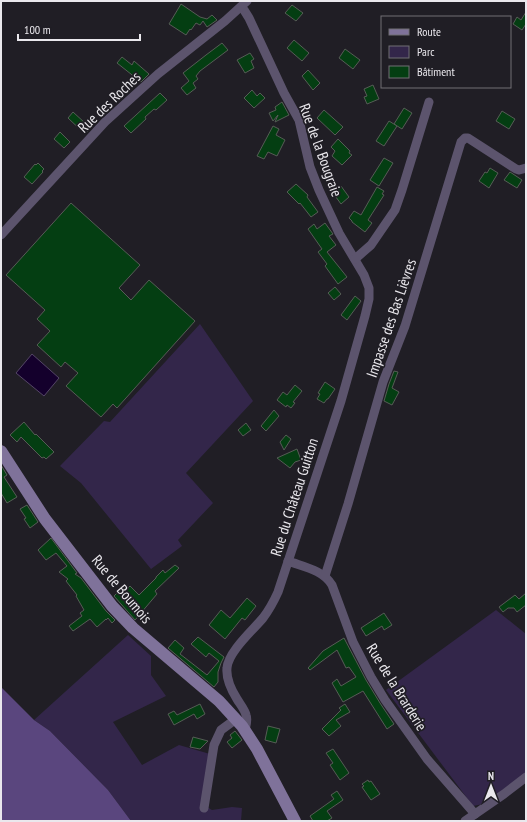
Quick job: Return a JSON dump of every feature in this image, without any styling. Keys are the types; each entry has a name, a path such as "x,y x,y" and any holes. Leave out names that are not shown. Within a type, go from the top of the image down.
{"street":[{"name":"Rue des Roches","path":"1,235 105,122 158,74 225,22 244,4"},
{"name":"Rue de la Bougraie","path":"244,4 244,10 284,93 296,114 310,167 318,190 339,233 355,259"},
{"path":"355,259 371,245 395,210 429,102"},
{"name":"Impasse des Bas Lièvres","path":"325,576 348,504 383,382 405,326 461,142 465,138 468,138 516,169 519,170 526,168"},
{"name":"Rue du Château Guitton","path":"241,725 247,725 247,716 234,695 228,679 227,667 234,651 263,618 273,604 341,401 369,299 369,288 355,259"},
{"name":"Rue de Boumois","path":"1,451 44,519 112,606 132,628 219,701 241,725 257,749 295,821"},
{"path":"288,562 325,576"},
{"name":"Rue de la Brarderie","path":"325,576 332,585 355,648 385,700 427,759 475,814"},
{"path":"204,808 214,745 221,730 241,725"},
{"path":"465,821 526,777"}],"green space":[{"path":"200,324 253,401 186,473 213,503 178,540 182,546 151,569 81,483 60,466 104,421 110,422"},
{"path":"496,610 526,634 526,773 483,804 473,806 386,690"},
{"path":"128,635 151,656 151,675 166,696 113,722 142,765 179,745 210,754 202,804 212,810 232,807 242,808 241,821 131,821 108,790 50,731 34,720"}],"shaded area":[{"path":"32,354 59,378 44,396 16,373"},
{"path":"1,687 34,720 50,731 108,790 131,821 1,821"}],"building":[{"path":"181,4 200,17 207,19 212,15 217,20 207,27 203,21 200,25 196,23 186,35 169,24"},
{"path":"292,5 303,13 296,21 285,13"},
{"path":"526,12 526,24 522,30 513,24 517,17 521,20"},
{"path":"294,40 309,53 302,61 287,48"},
{"path":"222,43 228,50 200,71 196,76 198,79 193,83 196,88 187,95 181,88 189,81 183,73"},
{"path":"345,49 360,60 353,69 339,58"},
{"path":"250,53 254,59 251,61 254,68 245,73 237,60"},
{"path":"122,57 132,65 134,61 149,74 141,82 117,63"},
{"path":"308,70 320,83 313,90 302,76"},
{"path":"373,85 379,99 367,104 364,97 367,96 364,89"},
{"path":"252,90 257,96 260,93 265,98 254,108 244,98"},
{"path":"160,93 167,100 145,117 146,119 131,133 124,126"},
{"path":"282,102 289,115 275,122 278,115 273,121 269,113 276,110 275,107"},
{"path":"404,108 412,113 402,129 394,124"},
{"path":"324,110 343,127 335,135 317,118"},
{"path":"502,111 515,119 509,129 496,121"},
{"path":"73,112 85,123 90,118 94,123 85,134 68,118"},
{"path":"389,121 397,126 384,146 376,141"},
{"path":"273,126 279,129 276,135 285,140 277,156 268,152 264,159 257,156"},
{"path":"60,132 70,142 64,148 54,139"},
{"path":"338,139 352,155 342,165 332,156 335,151 331,147"},
{"path":"384,158 393,163 379,186 370,180"},
{"path":"38,163 44,169 32,184 24,177 35,164 36,165"},
{"path":"490,168 498,173 489,188 479,181 485,172 487,173"},
{"path":"510,172 522,180 517,188 504,180"},
{"path":"296,184 308,195 307,197 318,212 311,217 300,203 299,204 287,192"},
{"path":"341,186 349,197 341,204 333,193"},
{"path":"377,187 384,191 382,194 384,195 368,220 372,223 365,232 349,218 354,211 361,215"},
{"path":"71,203 140,265 119,288 131,300 149,280 195,321 117,408 113,404 101,417 66,386 78,373 65,362 61,367 37,345 50,331 37,319 45,310 6,275"},
{"path":"325,223 333,234 329,236 336,245 327,252 347,277 338,284 325,266 327,264 318,252 322,249 308,229 314,224 317,229"},
{"path":"335,287 341,294 334,300 328,293"},
{"path":"355,296 361,301 347,320 341,315"},
{"path":"394,371 398,372 392,388 399,392 392,405 384,401"},
{"path":"325,382 335,389 324,403 317,399 320,394 318,393"},
{"path":"295,385 302,391 293,402 295,403 291,408 287,405 286,407 277,400 283,392 287,395"},
{"path":"274,410 279,416 266,431 261,426"},
{"path":"24,422 35,435 36,434 54,452 46,459 44,457 42,458 21,437 17,442 10,435"},
{"path":"246,423 251,430 243,436 238,430"},
{"path":"286,435 291,439 284,450 280,442"},
{"path":"297,449 301,460 295,462 290,468 277,458"},
{"path":"1,465 7,475 4,477 17,497 7,503 1,493"},
{"path":"27,505 38,522 30,528 20,509"},
{"path":"51,538 77,573 75,574 81,578 106,611 115,620 112,623 108,618 97,627 90,619 73,631 69,626 82,616 80,613 84,610 76,596 77,595 66,581 68,579 59,572 67,566 56,553 46,560 38,550"},
{"path":"175,565 179,568 155,591 157,594 135,620 114,596 123,589 125,591 130,586 139,595 163,570 165,573"},
{"path":"526,593 526,605 517,612 514,608 508,608 503,612 499,607 515,595 519,599"},
{"path":"247,598 256,606 245,620 242,618 225,639 209,625 221,610 230,618"},
{"path":"384,613 392,625 384,630 382,626 366,636 361,628"},
{"path":"198,637 224,657 218,672 218,682 214,687 168,648 175,640 184,648 180,654 207,675 219,661 209,653 206,657 191,644"},
{"path":"344,638 366,680 394,724 387,729 363,691 343,702 332,683 337,679 341,686 356,677 349,667 346,668 337,650 310,670 308,668 323,651"},
{"path":"200,704 205,714 197,719 194,714 174,725 168,714 174,711 177,715"},
{"path":"345,704 350,712 336,720 341,726 329,736 322,729 341,710 339,708"},
{"path":"268,726 280,729 276,743 265,740"},
{"path":"235,731 242,740 232,748 227,742 232,738 230,735"},
{"path":"193,737 208,741 200,749 190,747"},
{"path":"333,749 349,773 340,780 330,765 333,763 326,753"},
{"path":"368,780 369,782 371,781 380,794 371,800 362,787 364,786 362,784"},
{"path":"337,791 343,800 327,811 332,818 327,821 313,821 310,816 334,799 331,795"}]}
